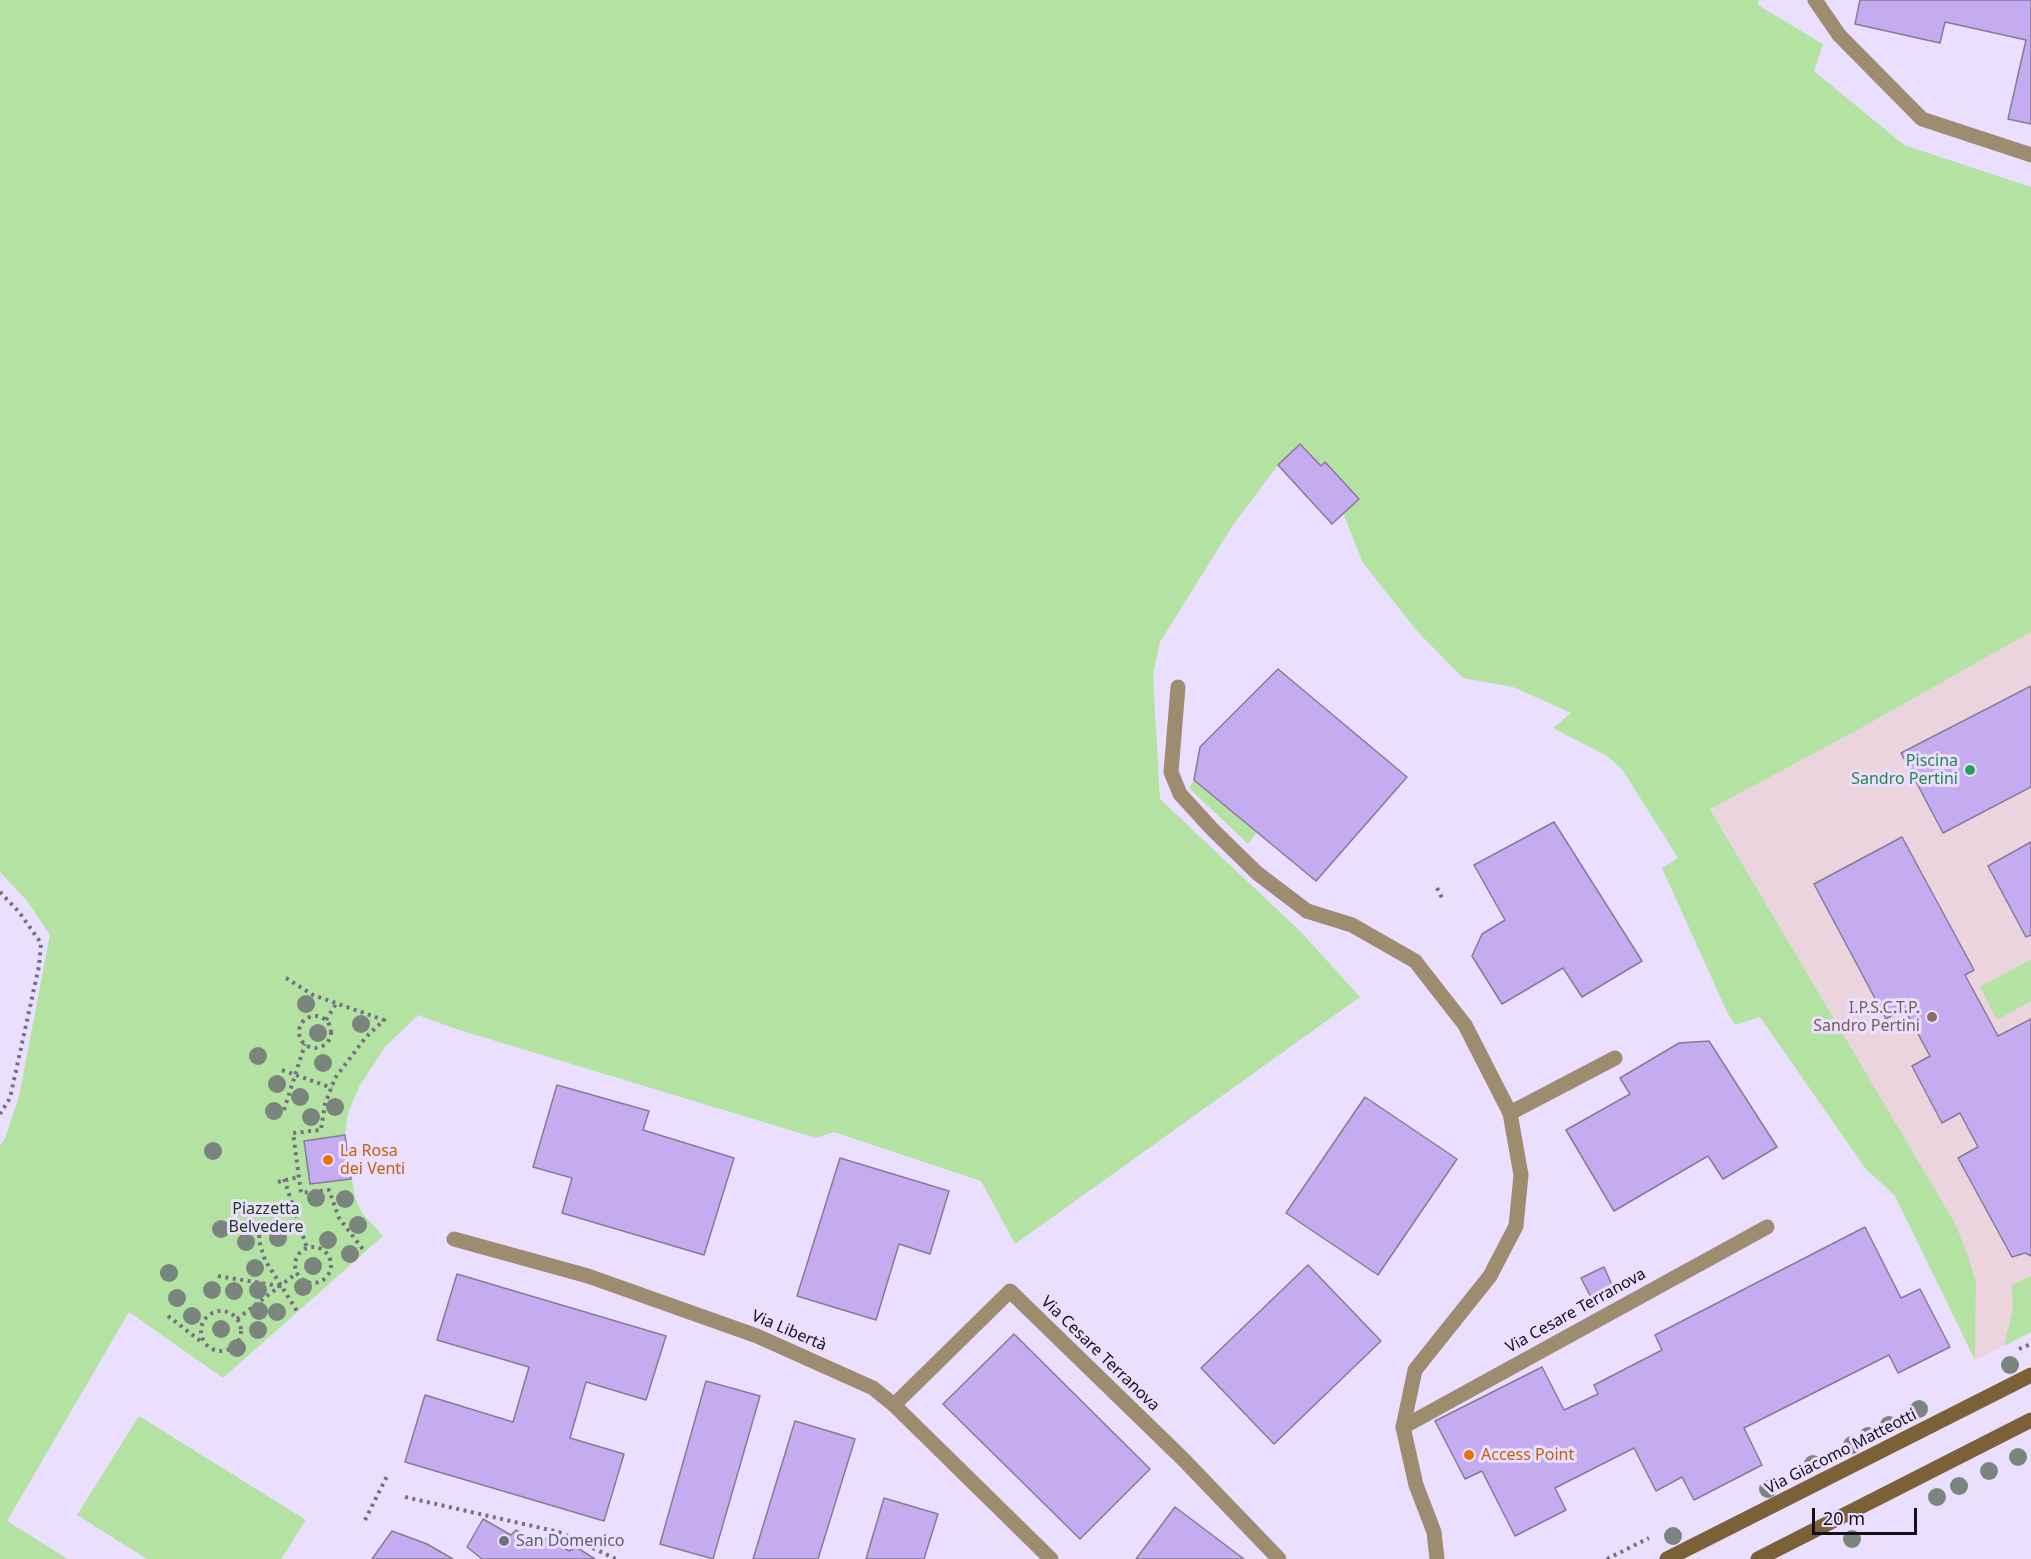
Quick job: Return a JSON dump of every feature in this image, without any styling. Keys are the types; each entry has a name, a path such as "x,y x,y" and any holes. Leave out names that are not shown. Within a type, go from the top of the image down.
{"street":[{"path":"1815,0 1839,35 1922,119 2031,155"},
{"path":"1178,687 1171,772 1180,794 1257,873 1307,911 1352,925 1415,961 1465,1025 1510,1113 1521,1175 1516,1227 1490,1276 1415,1370 1403,1427 1416,1485 1434,1532 1437,1559"},
{"path":"1510,1113 1615,1058"},
{"name":"Via Cesare Terranova","path":"1403,1427 1767,1227"},
{"name":"Via Libertà","path":"454,1239 588,1276 757,1336 873,1388 894,1405 1051,1559"},
{"name":"Via Cesare Terranova","path":"894,1405 1010,1291 1183,1459 1278,1559"},
{"name":"Via Giacomo Matteotti","path":"1667,1559 2031,1375"},
{"path":"1758,1559 2031,1420"}],"path":[{"path":"1437,888 1442,898"},
{"path":"0,892 19,912 40,943 39,966 10,1098 0,1114"},
{"path":"286,978 313,995 384,1020 366,1037 335,1077 325,1104 321,1130 293,1133 301,1193 329,1190 339,1218 365,1252"},
{"path":"326,1020 336,1004"},
{"path":"311,1016 326,1020 331,1030 327,1043 316,1048 305,1044 300,1035 302,1022 311,1016"},
{"path":"284,1110 305,1044"},
{"path":"282,1070 332,1088"},
{"path":"278,1182 298,1177"},
{"path":"284,1179 307,1248"},
{"path":"260,1220 259,1241 265,1260 297,1311"},
{"path":"307,1248 320,1248 330,1259 331,1269 327,1277 317,1283 304,1281 297,1274 295,1264 297,1258 307,1248"},
{"path":"237,1319 297,1274"},
{"path":"218,1276 280,1286"},
{"path":"168,1316 210,1348 227,1350 237,1342 241,1332 237,1319 229,1312 222,1311 209,1315 204,1320 201,1333 203,1340 210,1348"},
{"path":"365,1520 387,1476"},
{"path":"405,1497 559,1532 616,1559"}],"shaded area":[{"name":"I.P.S.C.T.P. Sandro Pertini","path":"2031,632 2031,1332 1975,1360 1976,1282 1956,1225 1710,808 1863,727"}],"green space":[{"name":"Piazzetta Belvedere","path":"0,0 1759,0 1758,5 1823,44 1814,71 1904,145 2031,187 2031,632 1863,727 1710,809 1956,1225 1976,1282 1975,1360 1895,1196 1865,1168 1760,1017 1735,1025 1727,1012 1662,868 1678,858 1622,769 1607,756 1553,728 1571,713 1513,687 1463,678 1417,631 1363,563 1343,513 1358,498 1325,463 1321,466 1300,444 1278,465 1233,525 1160,642 1153,675 1160,799 1301,932 1360,997 1015,1244 981,1181 834,1132 816,1138 456,1029 418,1015 385,1047 360,1085 348,1113 345,1135 355,1198 362,1213 383,1236 223,1378 129,1312 7,1521 68,1559 0,1559 0,1146 5,1138 19,1096 50,935 28,902 0,872"},
{"path":"1194,780 1257,832 1248,844 1189,788"},
{"path":"2031,959 2031,1001 1997,1020 1980,987"},
{"path":"2031,1276 2031,1332 2004,1346 2013,1308 2012,1285"},
{"path":"139,1416 306,1520 281,1559 147,1559 77,1515"}],"building":[{"path":"1860,0 2031,0 2031,124 2008,119 2026,40 1945,22 1940,43 1855,24"},
{"path":"1300,444 1321,466 1325,462 1359,499 1332,524 1278,465"},
{"path":"1278,669 1407,777 1316,881 1194,780 1200,747"},
{"name":"Piscina Sandro Pertini","path":"2031,686 2031,787 1943,833 1901,753"},
{"path":"1554,822 1642,961 1582,997 1563,968 1502,1004 1472,956 1482,934 1505,920 1474,865"},
{"path":"1902,837 1974,970 1965,975 1998,1036 2031,1019 2031,1256 2025,1253 2012,1257 1958,1158 1978,1147 1960,1113 1942,1123 1912,1066 1930,1056 1904,1008 1886,1019 1814,884"},
{"path":"2031,842 2031,935 2026,937 1988,866"},
{"path":"1709,1041 1777,1147 1723,1179 1708,1156 1614,1211 1566,1130 1630,1094 1620,1078 1679,1043"},
{"path":"557,1085 649,1111 643,1130 734,1158 704,1255 562,1213 572,1178 533,1167"},
{"path":"1365,1097 1457,1159 1378,1275 1286,1213"},
{"name":"La Rosa dei Venti","path":"345,1135 351,1179 310,1184 304,1141"},
{"path":"840,1158 949,1191 930,1254 899,1244 876,1320 797,1296"},
{"path":"1865,1227 1901,1298 1920,1289 1950,1347 1898,1373 1889,1355 1744,1428 1762,1465 1694,1500 1682,1477 1656,1491 1634,1448 1555,1488 1566,1510 1515,1536 1482,1471 1465,1479 1435,1421 1542,1367 1564,1410 1598,1394 1594,1385 1662,1350 1655,1335"},
{"path":"1308,1265 1381,1341 1274,1444 1201,1368"},
{"path":"1604,1267 1616,1294 1595,1305 1581,1278"},
{"path":"457,1274 666,1336 646,1400 586,1382 570,1438 624,1454 604,1521 405,1462 425,1395 513,1422 529,1367 437,1340"},
{"path":"1014,1334 1150,1469 1080,1539 943,1404"},
{"path":"706,1381 760,1396 713,1559 660,1544"},
{"path":"795,1421 855,1439 818,1559 753,1559"},
{"path":"884,1498 938,1514 924,1559 866,1559"},
{"path":"1175,1507 1244,1559 1136,1559"},
{"name":"San Domenico","path":"483,1519 511,1535 516,1530 542,1544 547,1538 569,1551 576,1547 595,1559 482,1559 467,1547"},
{"path":"392,1531 427,1544 453,1559 372,1559"}],"place":[{"name":"Piscina Sandro Pertini","path":"1970,770"},
{"name":"I.P.S.C.T.P. Sandro Pertini","path":"1932,1017"},
{"name":"La Rosa dei Venti","path":"328,1160"},
{"name":"Access Point","path":"1469,1455"},
{"name":"San Domenico","path":"504,1541"}]}
